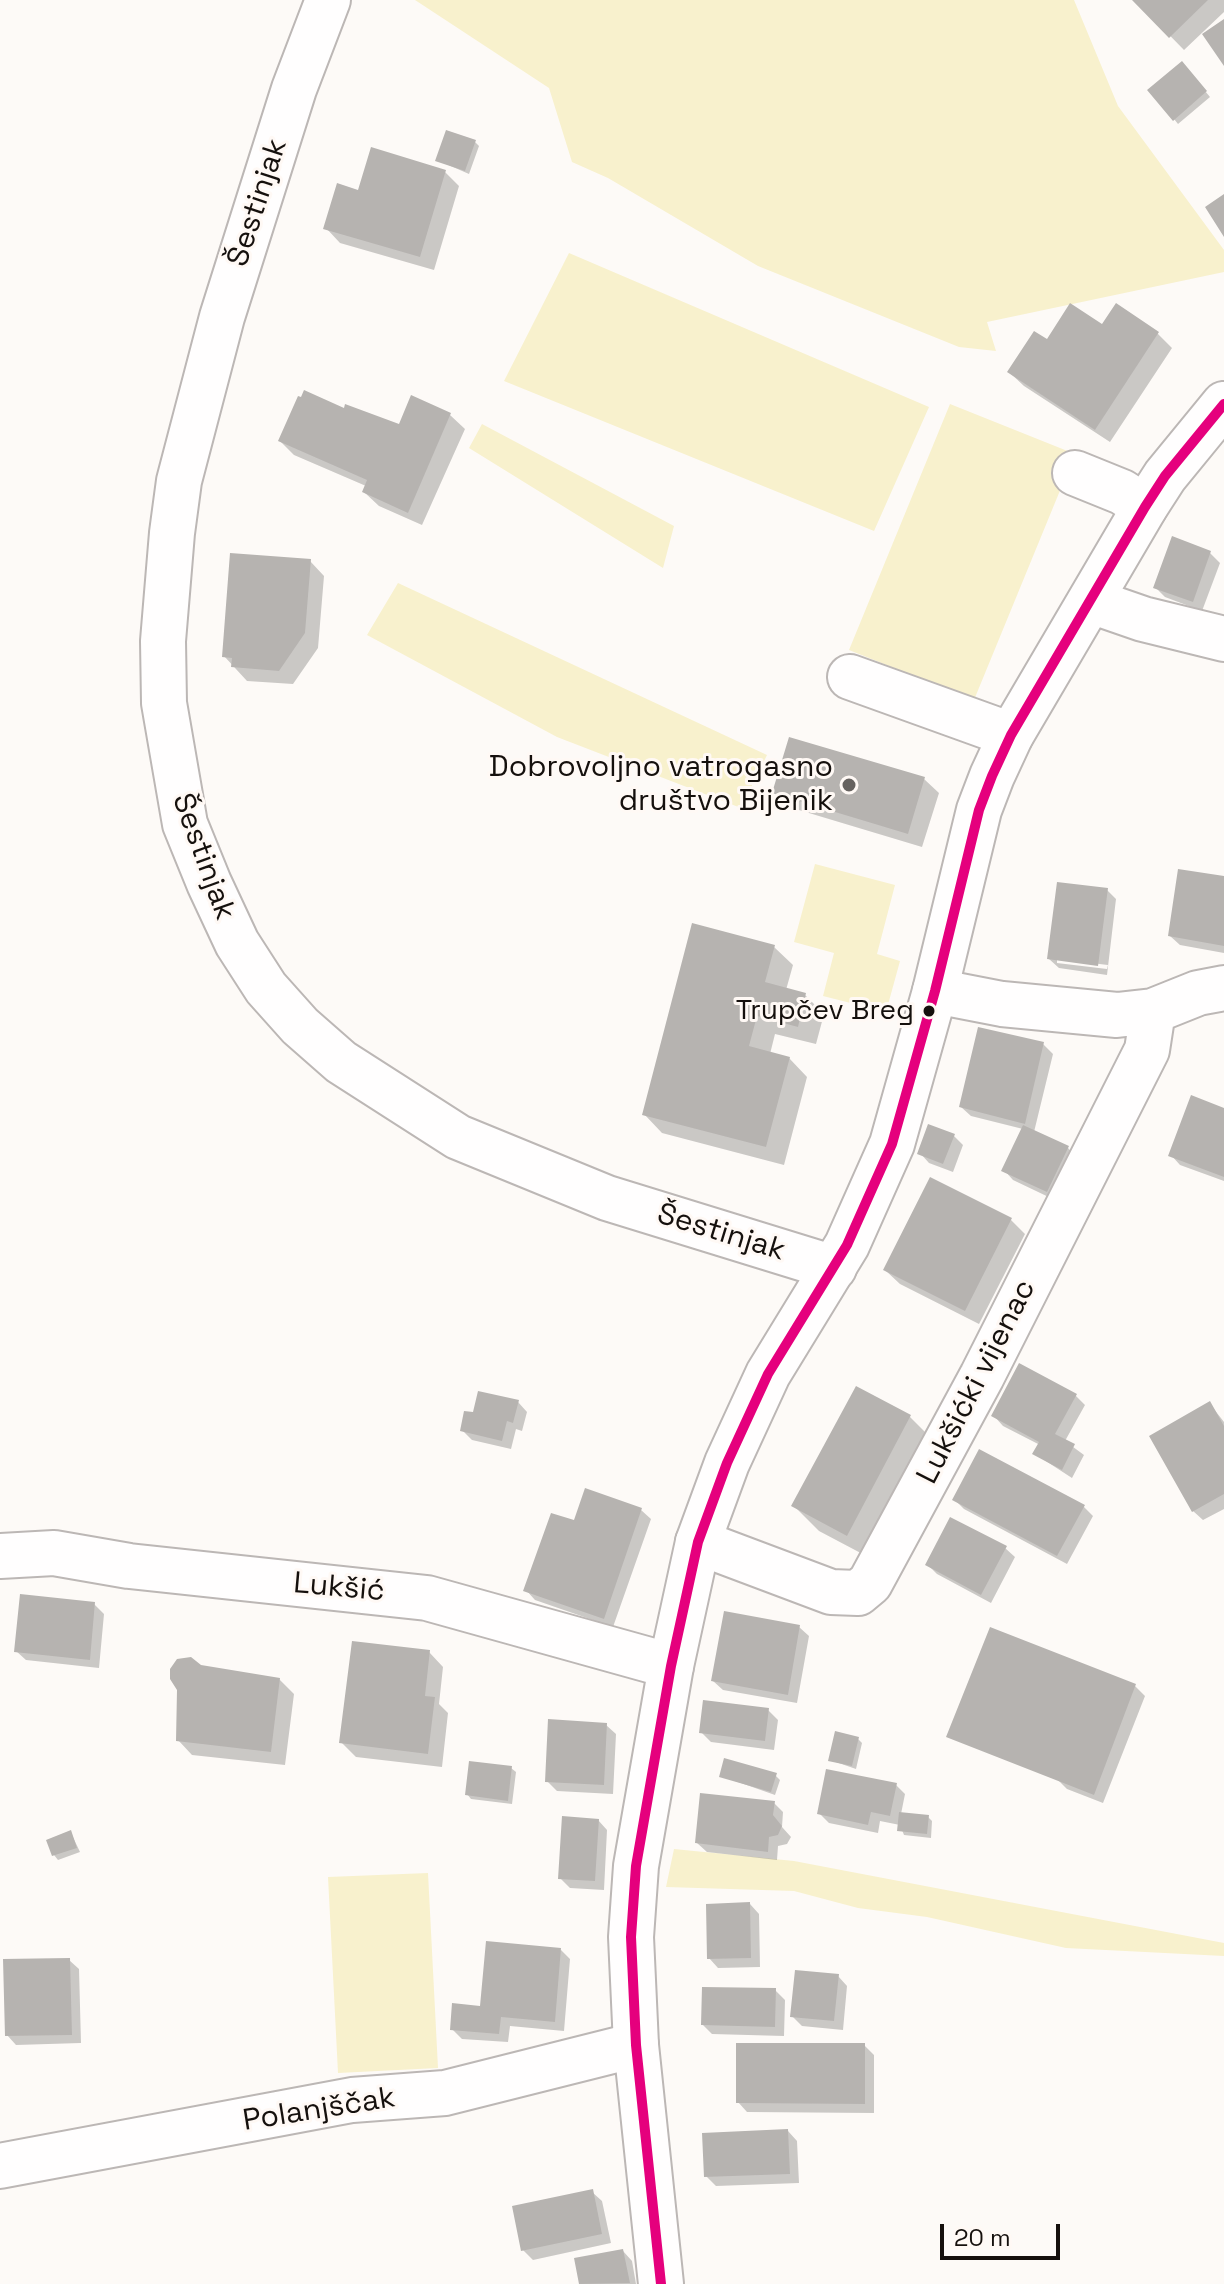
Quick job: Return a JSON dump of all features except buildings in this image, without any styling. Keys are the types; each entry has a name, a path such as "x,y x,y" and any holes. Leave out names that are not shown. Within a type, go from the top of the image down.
{"street":[{"name":"Šestinjak","path":"328,0 254,213 222,317 179,481 167,577 164,703 173,766 185,824 194,848 237,943 266,988 300,1026 387,1094 458,1137 607,1198 834,1268"},
{"path":"661,2284 636,2045 631,1937 636,1866 671,1666 698,1542 727,1463 768,1374 834,1268 892,1144 935,991 979,810 1011,735 1145,507 1165,476 1224,404"},
{"path":"1075,473 1122,492 1145,507"},
{"path":"1091,601 1143,619 1224,639"},
{"path":"850,677 1011,735"},
{"path":"935,991 1002,1004 1090,1014 1153,1011 1198,993 1224,988"},
{"name":"Lukšićki vijenac","path":"698,1542 831,1592 858,1593 870,1583 996,1350 1147,1050 1153,1011"},
{"name":"Lukšić","path":"0,1556 54,1553 129,1566 427,1598 671,1666"},
{"name":"Polanjščak","path":"0,2166 352,2100 445,2093 636,2045"}],"shaded area":[{"path":"415,0 1074,0 1118,106 1224,250 1224,272 987,322 996,351 959,347 758,266 608,178 572,162 549,88"},
{"path":"569,253 929,407 874,531 504,381"},
{"path":"950,404 1075,454 974,700 849,650"},
{"path":"482,424 674,526 663,568 469,448"},
{"path":"398,583 767,755 741,808 557,737 367,635"},
{"path":"815,864 895,885 877,954 900,961 886,1012 823,996 834,953 794,942"},
{"path":"674,1849 794,1861 1224,1943 1224,1956 1066,1948 927,1917 858,1908 794,1891 666,1887"},
{"path":"428,1873 438,2068 338,2073 328,1877"}],"transit line":[{"path":"661,2284 636,2045 631,1937 636,1866 671,1666 698,1542 727,1463 768,1374 847,1245 892,1144 935,991 979,810 992,776 1011,735 1145,507 1165,476 1224,404"}],"place":[{"name":"Dobrovoljno vatrogasno društvo Bijenik","path":"849,785"},
{"name":"Trupčev Breg","path":"929,1011"}]}
